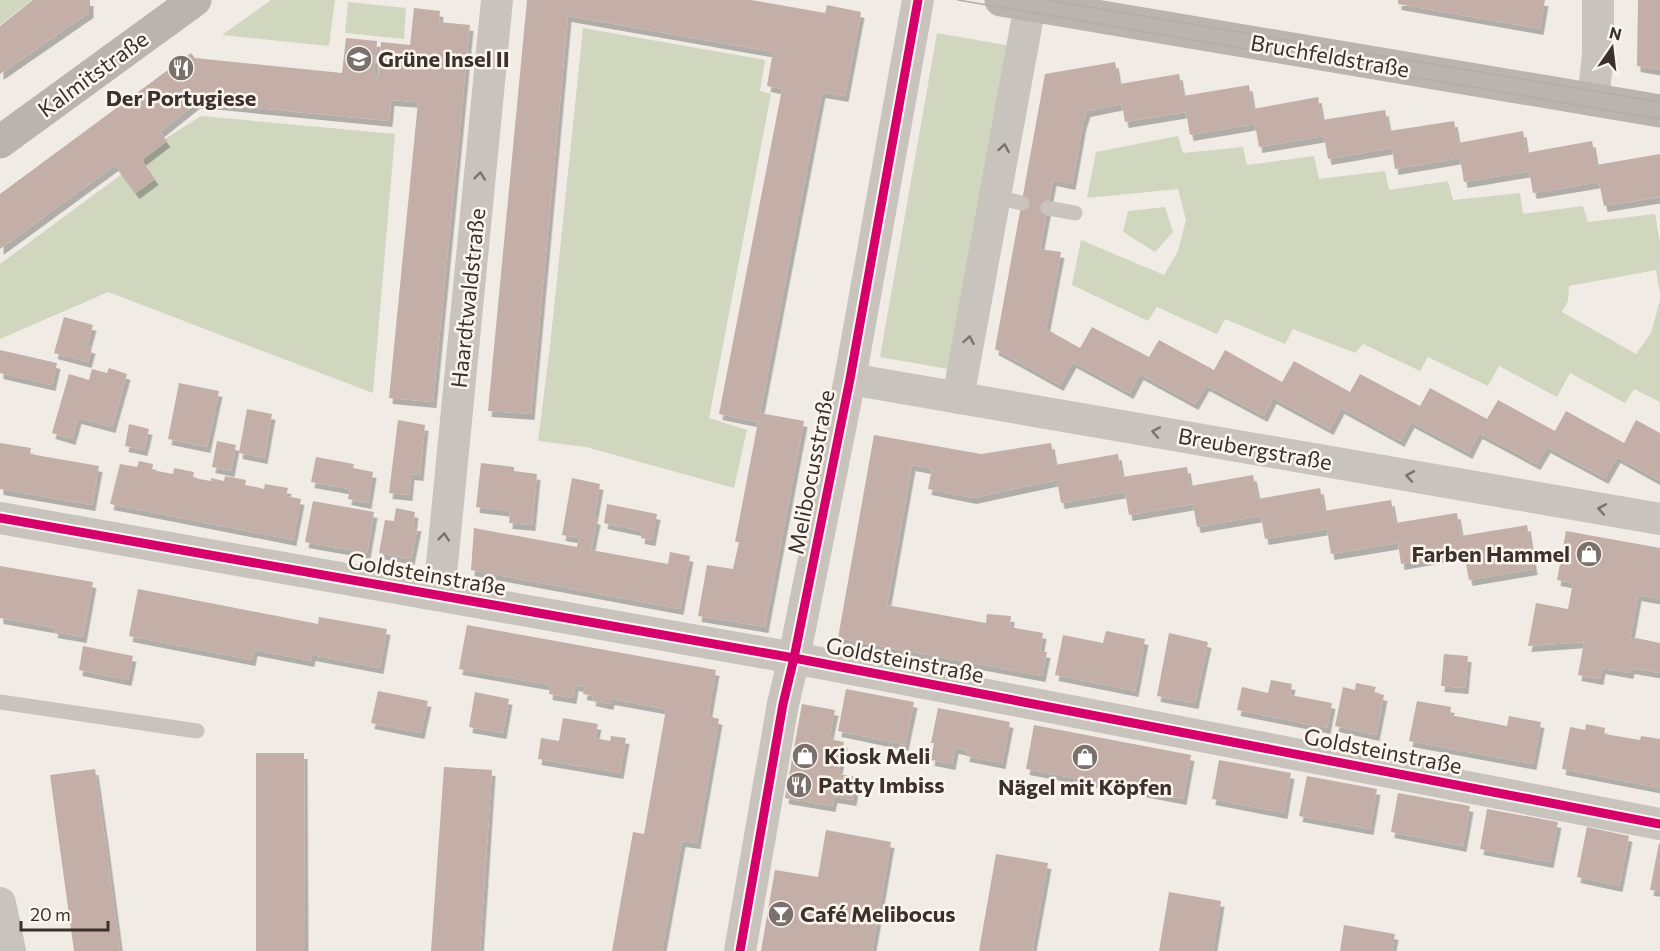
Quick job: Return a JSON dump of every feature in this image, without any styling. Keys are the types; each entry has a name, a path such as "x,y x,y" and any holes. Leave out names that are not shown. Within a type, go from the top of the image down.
{"street":[{"name":"Haardtwaldstraße","path":"439,595 497,0"},
{"name":"Melibocusstraße","path":"740,951 783,704 849,379 918,0"},
{"path":"1593,100 1598,54 1598,0"},
{"name":"Kalmitstraße","path":"0,142 189,2"},
{"path":"958,398 1008,200 1015,2"},
{"name":"Bruchfeldstraße","path":"1015,2 1660,111"},
{"name":"Breubergstraße","path":"849,379 1660,519"},
{"name":"Goldsteinstraße","path":"0,518 794,658 1660,824"},
{"path":"0,903 10,951"}],"lane":[{"path":"1048,208 1075,213"},
{"path":"0,702 197,731"}],"green space":[{"path":"0,0 32,0 0,25"},
{"path":"271,0 335,0 329,46 222,35"},
{"path":"348,2 406,8 404,39 345,33"},
{"path":"583,28 765,60 760,91 771,94 709,418 747,430 734,488 586,447 538,441"},
{"path":"937,33 1011,46 954,370 880,357"},
{"path":"201,116 395,134 373,393 108,292 0,339 0,264 122,174 136,193 155,179 142,160 166,142 165,139"},
{"path":"1178,136 1183,153 1243,147 1247,165 1314,156 1319,179 1385,171 1389,190 1448,181 1453,200 1520,193 1523,214 1583,206 1588,222 1655,214 1660,243 1660,294 1656,270 1569,286 1568,301 1562,312 1636,354 1651,333 1660,300 1660,402 1634,389 1625,403 1570,373 1557,397 1499,366 1488,386 1428,357 1420,371 1363,344 1355,353 1293,329 1285,344 1225,319 1217,334 1157,307 1148,321 1072,285 1081,240 1164,275 1178,251 1186,220 1178,189 1087,198 1096,152"},
{"path":"1165,207 1173,232 1155,252 1123,232 1128,211"}],"building":[{"path":"33,0 90,0 90,12 0,74 0,26"},
{"path":"527,0 751,0 825,13 827,5 861,12 845,96 822,92 760,413 804,421 765,627 698,616 707,565 733,569 739,542 735,542 758,422 719,414 782,89 767,86 773,52 568,16 531,414 488,411"},
{"path":"1398,0 1545,0 1540,29 1398,4"},
{"path":"1638,0 1660,0 1660,70 1637,66"},
{"path":"414,8 440,11 439,22 470,25 433,402 389,398 418,102 391,100 389,121 196,103 160,132 167,141 142,160 155,179 136,193 115,165 0,249 0,194 191,53 195,58 342,73 346,38 377,41 374,76 378,77 381,42 410,45"},
{"path":"1115,62 1119,84 1179,74 1183,96 1249,85 1253,109 1318,97 1322,120 1385,110 1389,131 1454,121 1458,143 1523,131 1526,153 1592,141 1596,165 1660,154 1660,197 1604,206 1599,182 1533,193 1529,171 1464,182 1460,158 1395,169 1392,148 1328,159 1324,136 1259,147 1255,124 1190,135 1186,112 1125,122 1122,104 1087,111 1072,184 1053,180 1040,249 1061,252 1046,329 1080,348 1092,327 1149,357 1159,340 1214,370 1225,350 1282,382 1294,361 1350,392 1360,374 1420,406 1430,388 1487,419 1498,400 1555,431 1566,411 1624,443 1636,420 1660,433 1660,481 1617,457 1605,478 1547,447 1537,464 1479,433 1469,453 1411,422 1401,441 1341,408 1330,429 1273,398 1264,416 1206,385 1195,404 1140,374 1130,393 1073,362 1060,385 995,349 1045,74"},
{"path":"64,317 93,325 87,346 92,348 88,362 54,353"},
{"path":"0,350 57,363 52,385 0,373"},
{"path":"109,368 127,374 112,427 78,418 72,439 52,433 69,374 89,380 92,369 107,373"},
{"path":"179,383 219,391 207,447 168,439"},
{"path":"247,409 272,414 264,458 239,453"},
{"path":"398,420 425,425 420,475 411,474 409,495 389,493"},
{"path":"129,424 149,429 144,450 125,446"},
{"path":"874,435 981,454 1051,443 1055,465 1118,454 1122,477 1187,467 1190,486 1253,475 1258,499 1320,488 1324,511 1391,500 1395,523 1457,513 1461,536 1527,525 1534,569 1469,580 1464,553 1401,564 1398,543 1331,554 1327,529 1265,539 1261,516 1197,527 1193,504 1129,515 1125,492 1061,503 1057,480 973,498 928,489 932,469 912,465 887,605 986,623 987,614 1011,616 1010,627 1043,633 1040,651 1047,652 1042,676 838,638"},
{"path":"217,441 236,445 231,471 212,467"},
{"path":"0,443 31,448 30,454 99,466 92,505 0,489"},
{"path":"316,457 354,464 353,468 373,472 368,503 348,499 350,489 311,482"},
{"path":"139,461 153,464 152,470 173,474 174,468 194,472 193,478 224,481 225,476 246,480 245,485 264,489 265,484 288,488 286,496 301,499 293,540 110,504 120,464 137,467"},
{"path":"481,463 514,467 514,471 537,474 532,525 509,523 510,511 476,507"},
{"path":"572,478 600,484 591,550 668,564 670,552 690,556 680,609 471,570 474,528 577,547 579,538 562,535"},
{"path":"313,501 374,512 367,553 305,542"},
{"path":"607,504 657,514 652,540 641,538 642,531 604,523"},
{"path":"396,508 415,512 413,525 418,525 411,559 379,553 385,520 394,521"},
{"path":"1566,531 1660,548 1660,599 1638,595 1630,640 1636,638 1660,643 1660,673 1631,668 1630,673 1602,668 1600,679 1578,675 1584,642 1528,646 1536,603 1568,609 1573,583 1557,580"},
{"path":"0,566 93,582 83,637 54,632 55,628 0,618"},
{"path":"138,589 318,624 319,617 387,629 380,668 312,655 311,661 254,650 252,660 129,636"},
{"path":"467,625 716,670 708,716 719,719 697,843 682,841 662,951 612,951 633,832 644,834 666,709 611,699 610,704 592,700 593,696 583,694 585,687 575,685 573,698 549,694 550,685 459,669"},
{"path":"1106,631 1145,639 1135,691 1055,675 1063,635 1103,643"},
{"path":"1169,633 1208,642 1195,703 1157,696"},
{"path":"83,646 133,656 128,680 79,670"},
{"path":"1444,654 1468,656 1465,688 1441,686"},
{"path":"1271,680 1292,684 1290,695 1332,703 1327,728 1237,710 1242,687 1268,693"},
{"path":"1356,683 1376,687 1374,693 1384,695 1376,735 1335,726 1343,687 1355,690"},
{"path":"846,689 914,702 905,745 838,731"},
{"path":"378,691 428,701 421,733 371,723"},
{"path":"475,692 509,699 503,733 469,727"},
{"path":"1417,701 1451,707 1450,715 1507,726 1509,716 1541,722 1533,764 1409,741"},
{"path":"802,704 835,710 829,739 844,742 838,774 857,777 853,800 834,797 832,806 785,798"},
{"path":"938,708 1010,722 1002,763 966,756 967,750 955,748 952,764 931,760 934,743 931,743"},
{"path":"563,718 598,724 595,738 610,741 611,736 626,738 620,773 538,759 541,738 559,741"},
{"path":"1586,724 1605,728 1604,734 1640,740 1641,736 1660,739 1660,788 1562,769 1570,727 1585,730"},
{"path":"1034,725 1191,755 1183,799 1026,769"},
{"path":"256,753 304,753 305,951 256,951"},
{"path":"1219,760 1291,773 1284,813 1212,799"},
{"path":"444,767 492,770 480,951 431,951"},
{"path":"95,769 120,951 74,951 69,915 50,775"},
{"path":"1307,776 1377,789 1370,829 1299,816"},
{"path":"1398,793 1470,806 1463,846 1391,832"},
{"path":"1487,809 1558,822 1550,862 1480,849"},
{"path":"1587,827 1629,836 1619,886 1577,877"},
{"path":"826,830 891,842 872,951 761,951 775,870 818,877"},
{"path":"1660,844 1660,891 1650,890"},
{"path":"996,854 1048,863 1032,951 979,951"},
{"path":"1169,892 1221,901 1213,951 1159,951"},
{"path":"1344,925 1395,934 1392,951 1340,951"}],"tram line":[{"path":"958,0 1660,119"},
{"path":"1046,0 1660,102"}],"cycle path":[{"path":"740,951 783,704 850,379 918,0"},
{"path":"0,518 794,658 1660,824"}],"place":[{"name":"Grüne Insel II","path":"359,59"},
{"name":"Der Portugiese","path":"181,68"},
{"name":"Farben Hammel","path":"1589,554"},
{"name":"Kiosk Meli","path":"805,756"},
{"name":"Nägel mit Köpfen","path":"1085,757"},
{"name":"Patty Imbiss","path":"799,785"},
{"name":"Café Melibocus","path":"781,914"}]}
